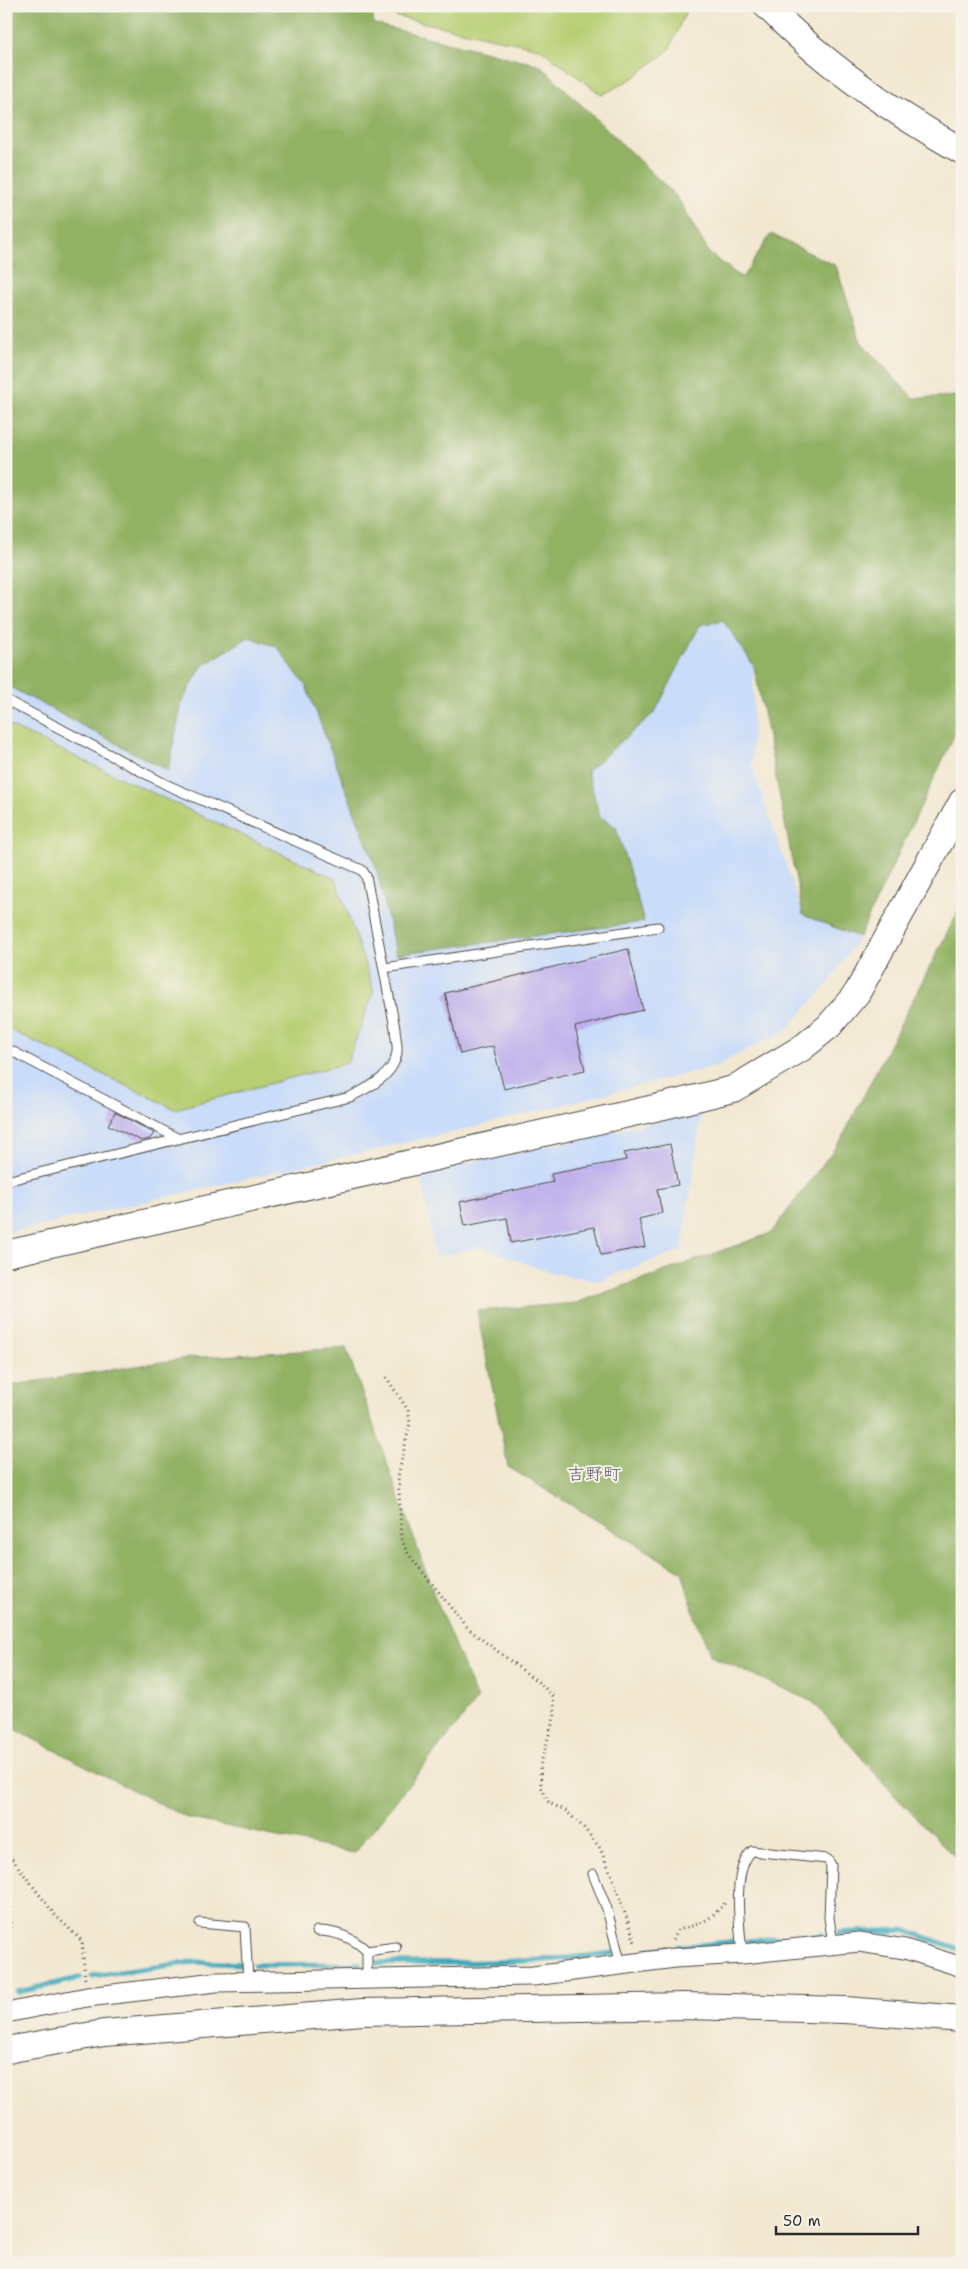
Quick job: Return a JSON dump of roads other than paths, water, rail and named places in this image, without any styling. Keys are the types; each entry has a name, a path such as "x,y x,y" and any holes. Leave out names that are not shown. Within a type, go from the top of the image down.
{"street":[{"path":"767,6 855,83 962,151"},
{"path":"6,1254 658,1108 733,1089 802,1048 829,1026 857,992 962,802"},
{"path":"9,2012 87,1997 216,1982 533,1976 675,1958 742,1954 859,1942 905,1949 962,1967"},
{"path":"6,2050 104,2033 362,2012 685,2006 845,2010 962,2019"}],"lane":[{"path":"6,700 167,785 362,870 366,876 384,968 395,1028 397,1053 388,1071 375,1084 350,1097 6,1181"},
{"path":"384,968 658,927"},
{"path":"6,1048 179,1138"},
{"path":"742,1954 738,1887 746,1857 752,1851 827,1860 831,1865 829,1918 833,1944"},
{"path":"592,1874 607,1909 621,1965"},
{"path":"200,1923 245,1926 248,1981"},
{"path":"317,1931 331,1931 357,1941 367,1951 368,1979"},
{"path":"367,1951 396,1947"}],"waterway":[{"path":"839,1933 904,1930 962,1950"},
{"path":"748,1941 822,1935"},
{"path":"679,1947 731,1942"},
{"path":"646,1950 667,1948"},
{"path":"375,1963 524,1961 614,1953"},
{"path":"92,1976 193,1962 241,1964"},
{"path":"255,1965 359,1964"},
{"path":"18,1992 80,1978"}],"district":[{"name":"吉野町","path":"594,1474"}]}
